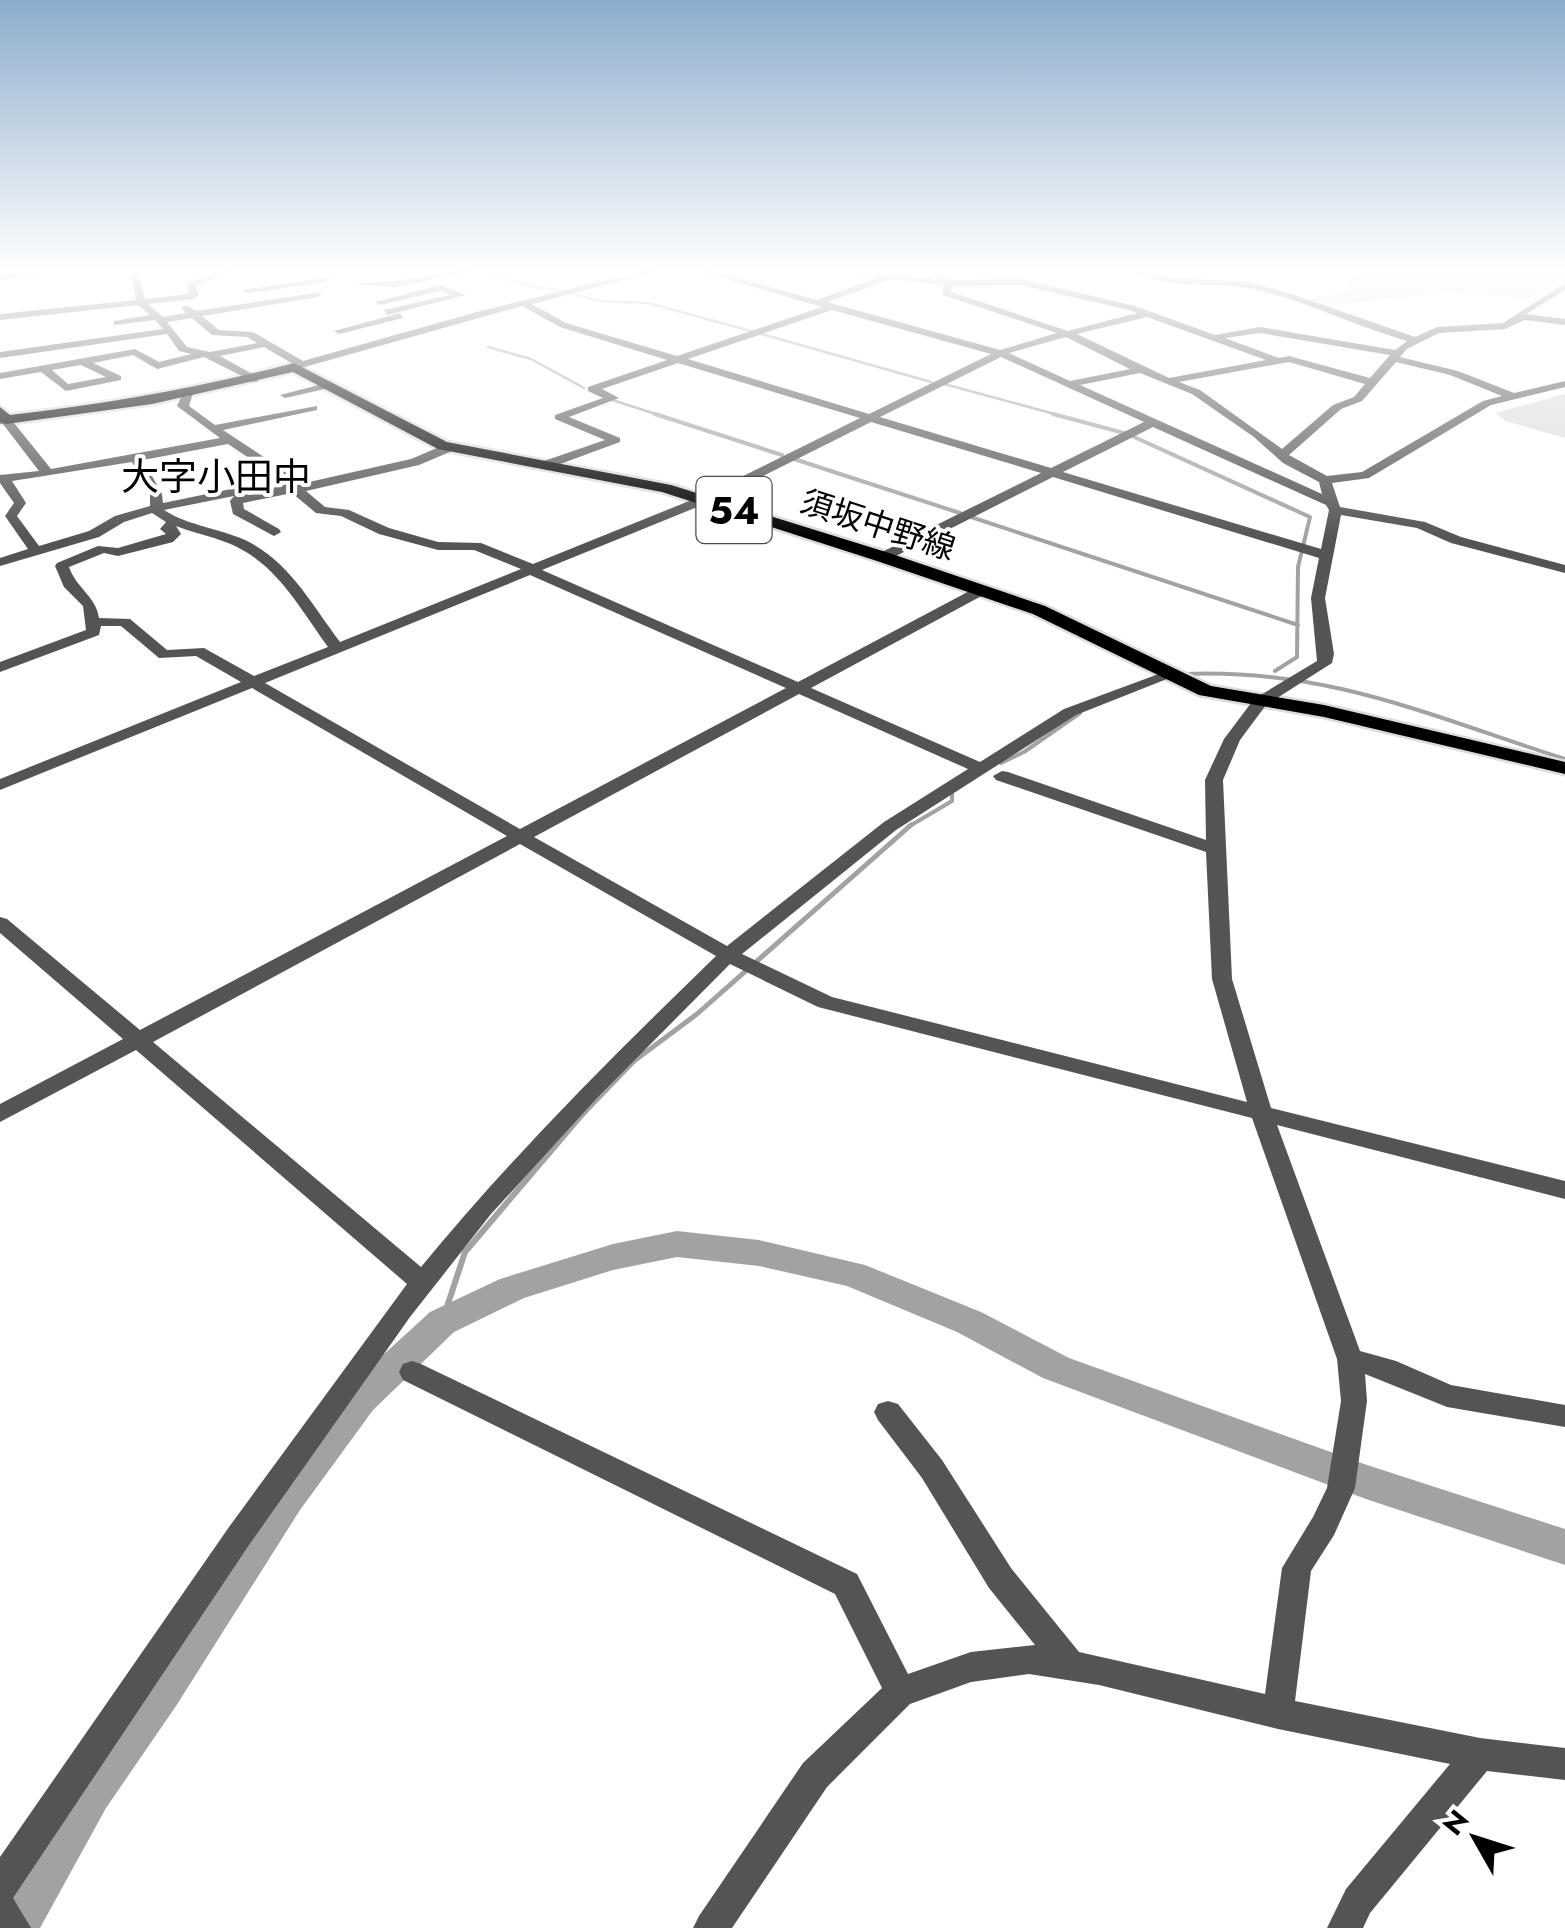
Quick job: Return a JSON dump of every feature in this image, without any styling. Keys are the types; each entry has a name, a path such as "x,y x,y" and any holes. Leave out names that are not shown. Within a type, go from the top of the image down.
{"main road":[{"path":"2,418 188,393 298,366"},
{"name":"須坂中野線","path":"298,366 448,448 548,464 702,500 982,590 1062,620 1178,680 1214,694 1343,715 1565,768"}],"street":[{"path":"0,376 99,360"},
{"path":"148,360 157,366 182,360"},
{"path":"217,360 254,379"},
{"path":"289,360 298,366 317,360"},
{"path":"548,464 616,440 559,417 612,398 592,389 677,360 1325,555"},
{"path":"0,785 702,500 984,360"},
{"path":"1018,360 1333,507 1420,524 1456,540 1565,569"},
{"path":"1120,360 1173,380 1258,434 1284,458 1326,480 1365,474 1487,404 1565,384"},
{"path":"1173,380 1214,376 1229,368 1275,360"},
{"path":"1303,360 1375,383"},
{"path":"1262,472 1284,458 1337,407 1358,399 1375,383 1389,360"},
{"path":"1407,360 1486,383 1511,396"},
{"path":"44,370 66,388 118,378 86,363"},
{"path":"1072,384 1140,370"},
{"path":"285,396 330,385"},
{"path":"188,393 183,406 186,412 217,428 281,474 284,482 280,491"},
{"path":"217,428 312,408"},
{"path":"2,418 48,474"},
{"path":"882,558 1154,422"},
{"path":"36,551 11,516 20,504 2,479 230,440"},
{"path":"274,532 238,511 236,501 415,462 448,448"},
{"path":"136,459 160,504 155,509"},
{"path":"1278,1714 1296,1568 1324,1526 1342,1488 1354,1401 1350,1359 1262,1115 1222,979 1214,780 1232,738 1260,702 1324,663 1318,598 1333,507 1326,480"},
{"path":"296,490 322,510 344,513 384,530 438,546 476,546 978,767"},
{"path":"0,562 155,509 236,492 245,498"},
{"path":"155,509 172,522 228,538 262,555 286,574 338,649"},
{"path":"0,667 94,632 90,604 74,594 62,566 102,550 118,552 168,540 174,534 167,529 172,522"},
{"path":"228,538 258,524"},
{"path":"58,544 75,558"},
{"path":"0,1114 982,590"},
{"path":"92,622 124,622 164,655 199,651 759,972 824,1002 1565,1190"},
{"path":"0,1888 239,1536 422,1282 483,1208 589,1093 730,955 890,826 1070,712 1178,680"},
{"path":"1002,776 1215,849"},
{"path":"0,923 422,1282"},
{"path":"1350,1359 1387,1369 1447,1396 1565,1416"},
{"path":"412,1372 846,1584 900,1692"},
{"path":"888,1412 932,1468 1000,1578 1071,1666"},
{"path":"711,1928 816,1774 900,1692 972,1667 1029,1659 1480,1754 1565,1764"},
{"path":"1345,1928 1358,1901 1480,1754"},
{"path":"0,1910 13,1928"}],"shaded area":[{"path":"1565,394 1565,438 1506,421 1495,413"}],"waterway":[{"path":"533,360 584,388"},
{"path":"853,360 931,382"},
{"path":"944,384 1062,416"},
{"path":"609,399 662,416"},
{"path":"655,414 782,455"},
{"path":"1053,414 1124,433"},
{"path":"1132,436 1310,517 1298,567 1297,625"},
{"path":"794,459 960,513"},
{"path":"968,516 1297,625"},
{"path":"1275,671 1297,657 1297,625"},
{"path":"1183,674 1236,674 1332,687 1378,698 1565,759"},
{"path":"1001,763 1024,752 1080,713"},
{"path":"910,826 952,801 952,790"},
{"path":"582,1115 634,1061 697,1014 910,826"},
{"path":"442,1322 465,1252 584,1112"},
{"path":"13,1928 90,1792 161,1691 286,1498 360,1399 442,1322 512,1288 613,1257 677,1244 759,1253 853,1274 969,1322 1056,1368 1366,1482 1565,1547"}],"district":[{"name":"大字小田中","path":"216,476"}]}
